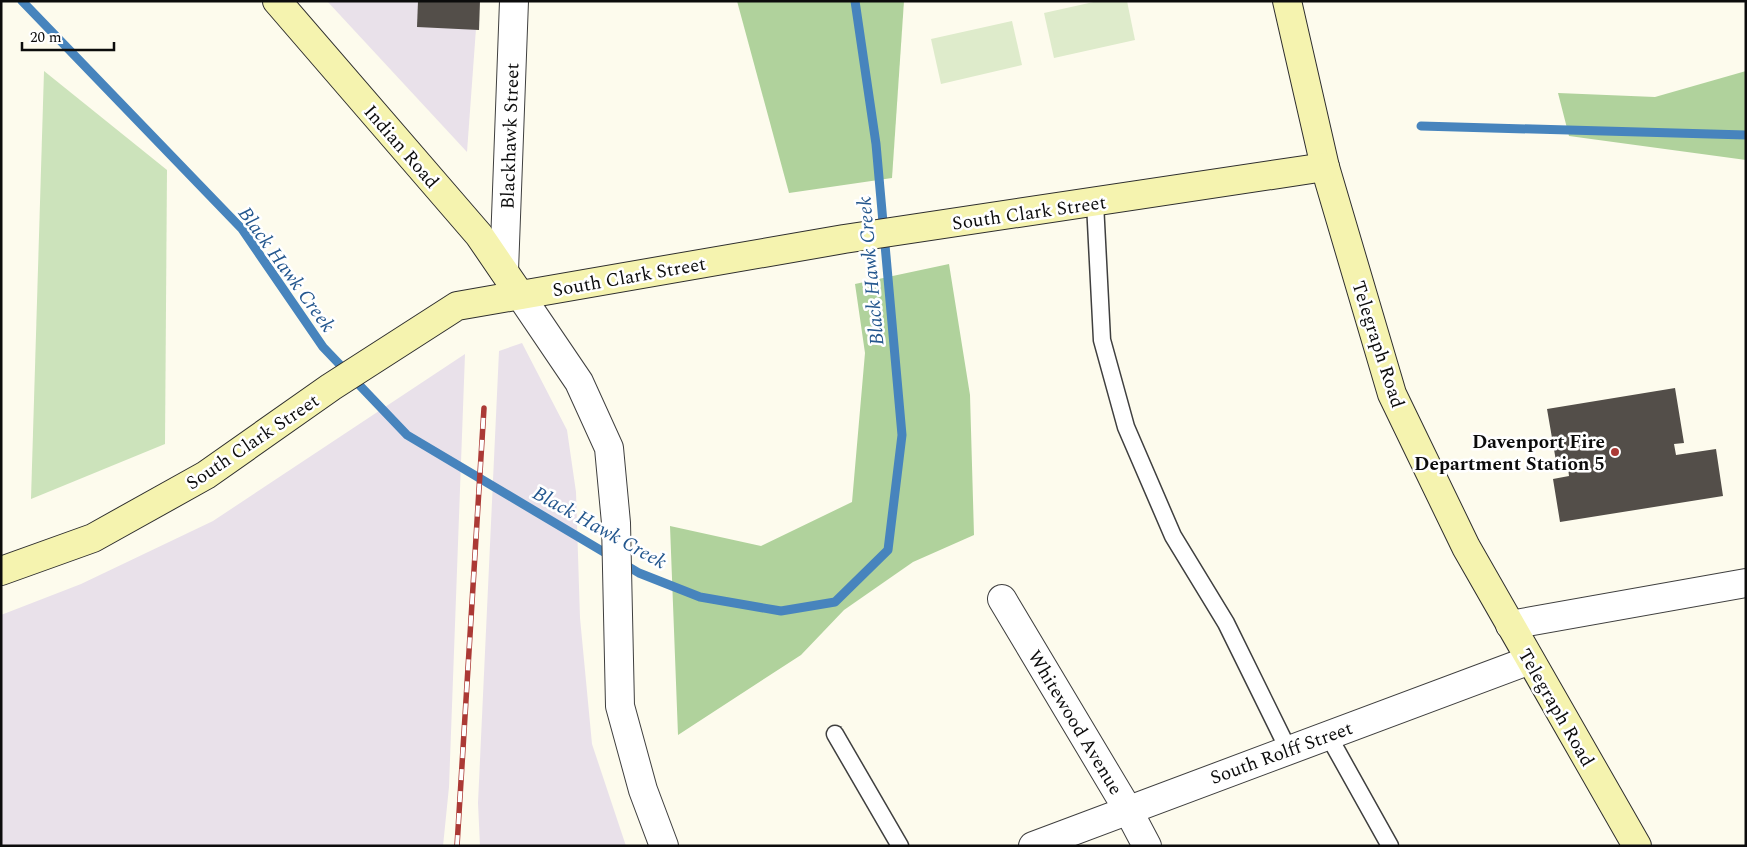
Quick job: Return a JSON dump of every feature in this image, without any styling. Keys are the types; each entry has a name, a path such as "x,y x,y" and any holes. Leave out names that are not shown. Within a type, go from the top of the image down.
{"street":[{"name":"Indian Road","path":"277,1 479,235 520,295"},
{"name":"Blackhawk Street","path":"504,271 514,1"},
{"name":"Telegraph Road","path":"1287,1 1325,167 1392,394 1466,547 1637,846"},
{"name":"South Clark Street","path":"1,571 93,538 206,475 331,387 457,306 844,239 1095,203 1325,167"},
{"path":"520,295 579,382 609,448 616,524 620,706 643,790 664,846"},
{"path":"1510,625 1746,583"},
{"name":"Whitewood Avenue","path":"1002,599 1128,810 1147,846"},
{"name":"South Rolff Street","path":"1033,846 1530,660"}],"lane":[{"path":"1095,203 1102,340 1126,427 1173,536 1226,624 1288,749"},
{"path":"835,734 900,846"},
{"path":"1328,735 1390,846"}],"shaded area":[{"path":"327,1 478,1 467,152"},
{"path":"522,343 567,430 576,492 580,618 592,744 626,846 480,846 478,803 499,351"},
{"path":"465,354 449,787 443,846 1,846 1,615 81,584 213,521"}],"green space":[{"path":"737,1 904,1 892,178 789,193"},
{"path":"1098,1 1127,1 1135,40 1054,58 1044,13"},
{"path":"1012,21 1022,65 941,84 931,39"},
{"path":"44,71 167,170 165,444 31,499"},
{"path":"1746,71 1746,160 1569,136 1558,93 1655,97"},
{"path":"949,264 970,395 974,535 913,562 844,610 801,655 678,735 670,526 761,546 852,502 865,353 855,284"}],"building":[{"path":"418,1 480,1 479,30 417,27"},
{"name":"Davenport Fire Department Station 5","path":"1675,388 1684,443 1674,444 1676,455 1716,449 1723,496 1560,522 1553,479 1569,476 1567,460 1556,461 1547,409"}],"waterway":[{"name":"Black Hawk Creek","path":"22,1 242,229 323,347 407,435 639,573 700,597 781,611 835,602 888,550 902,435 876,144 855,1"},
{"path":"1421,126 1746,135"}],"railway":[{"path":"457,846 484,408"}],"place":[{"name":"Davenport Fire Department Station 5","path":"1615,452"}]}
